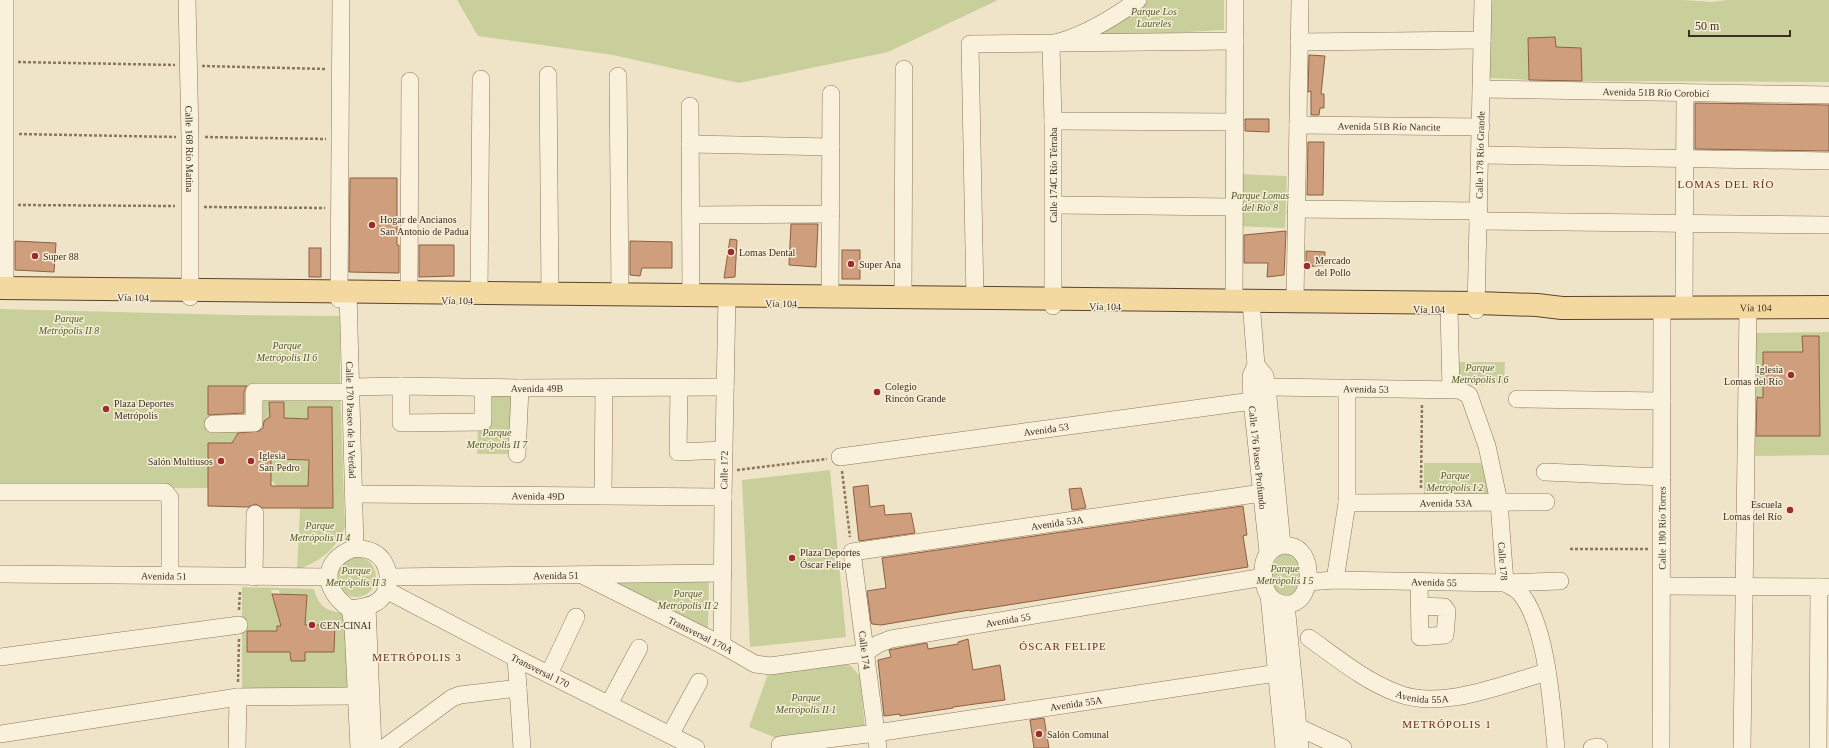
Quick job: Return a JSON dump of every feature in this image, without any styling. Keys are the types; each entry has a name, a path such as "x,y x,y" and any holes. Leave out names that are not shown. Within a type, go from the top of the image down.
{"main road":[{"name":"Vía 104","path":"2,290 344,296 1246,303 1449,309 1537,305 1562,308 1829,307"},
{"name":"Vía 104","path":"344,296 409,293 550,294 691,296 726,299 830,297 975,298 1054,302"},
{"name":"Vía 104","path":"1246,303 1295,301 1477,307"}],"street":[{"path":"2,290 6,204 5,0"},
{"name":"Calle 168 Río Matina","path":"188,0 190,294"},
{"name":"Calle 170 Paseo de la Verdad","path":"341,0 339,208 350,389 355,548"},
{"path":"1051,44 1068,40 1094,28 1138,0"},
{"name":"Calle 176 Paseo Profundo","path":"1235,0 1234,207 1246,303 1256,365 1265,376 1275,548"},
{"path":"1295,301 1300,0"},
{"name":"Calle 178 Río Grande","path":"1477,307 1483,0"},
{"path":"1299,42 1482,40"},
{"path":"975,298 970,44 1235,41"},
{"name":"Calle 174C Río Térraba","path":"1051,44 1054,302"},
{"path":"903,298 904,69"},
{"path":"548,75 550,294"},
{"path":"618,76 620,295"},
{"path":"479,294 481,79"},
{"path":"409,293 410,81"},
{"name":"Avenida 51B Río Corobicí","path":"1482,89 1685,94 1829,95"},
{"path":"830,297 831,94"},
{"path":"1684,307 1685,94"},
{"path":"690,106 691,296"},
{"path":"1053,121 1235,122"},
{"name":"Avenida 51B Río Nancite","path":"1298,125 1481,128"},
{"path":"690,144 831,147"},
{"path":"1481,155 1829,161"},
{"path":"1054,205 1234,207"},
{"path":"1296,209 1478,216 1829,225"},
{"path":"691,215 830,214"},
{"name":"Calle 172","path":"722,645 726,299"},
{"path":"1742,748 1748,307"},
{"name":"Calle 180 Río Torres","path":"1661,748 1662,308"},
{"name":"Calle 178","path":"1449,309 1458,391 1469,395 1473,402 1487,446 1499,502 1505,583 1520,592 1535,620 1547,672 1556,748"},
{"name":"Calle 176 Paseo Profundo","path":"1256,365 1251,376 1252,401 1262,493 1275,548"},
{"path":"401,386 401,423 483,422 483,388"},
{"name":"Avenida 49B","path":"213,424 254,423 254,392 401,386 483,388 725,387"},
{"name":"Avenida 53","path":"1266,387 1422,389 1458,391"},
{"path":"517,454 520,388"},
{"path":"603,495 604,388"},
{"path":"679,388 678,452 724,450"},
{"path":"1335,580 1347,503 1347,388"},
{"path":"1516,399 1662,401"},
{"name":"Avenida 53","path":"840,457 1252,401"},
{"path":"1545,472 1662,477"},
{"path":"0,492 165,492 170,498 170,575"},
{"name":"Avenida 53A","path":"852,552 1262,493"},
{"name":"Avenida 49D","path":"354,494 723,497"},
{"name":"Avenida 53A","path":"1347,503 1546,502"},
{"path":"254,577 255,514"},
{"path":"1290,545 1301,552 1307,563 1307,582 1304,593 1299,599 1286,604 1278,604 1269,595 1265,588 1264,560 1275,548 1290,545"},
{"path":"350,609 368,607 378,601 388,584 384,562 374,553 365,549 355,548 345,552 335,560 330,570 329,577 333,594 350,609 353,626 359,748"},
{"name":"Calle 174","path":"852,552 877,741"},
{"name":"Avenida 51","path":"388,584 582,575 723,573"},
{"name":"Avenida 51","path":"0,574 329,577"},
{"name":"Transversal 170A","path":"582,575 722,645 755,664"},
{"name":"Avenida 55","path":"755,664 770,666 865,653 878,644 891,639 1264,577"},
{"name":"Avenida 55","path":"1307,582 1335,580 1505,583 1560,581"},
{"path":"1419,582 1419,606"},
{"name":"Transversal 170","path":"388,584 516,658 696,748"},
{"path":"1662,586 1824,587 1818,748"},
{"path":"1269,595 1284,748"},
{"path":"1286,604 1300,748"},
{"path":"368,607 373,748"},
{"path":"549,674 576,617"},
{"path":"0,657 239,625"},
{"name":"Avenida 55A","path":"1310,638 1363,676 1397,694 1424,700 1445,698 1486,690 1547,672"},
{"path":"609,704 639,648"},
{"path":"516,658 522,748"},
{"name":"Avenida 55A","path":"780,746 877,741 1277,673"},
{"path":"670,735 699,682"},
{"path":"384,748 452,698 460,695 518,688"},
{"path":"0,734 238,697 356,696"},
{"path":"237,748 238,697"},
{"path":"1298,727 1343,748"}],"path":[{"path":"6,133 339,140"},
{"path":"6,204 339,208"},
{"path":"1421,502 1422,389"},
{"path":"724,472 840,457 852,552"},
{"path":"1570,549 1662,549"}],"green space":[{"path":"457,0 998,0 888,52 739,83 613,55 478,36"},
{"name":"Parque Los Laureles","path":"1146,0 1224,0 1224,30 1079,38"},
{"path":"1490,0 1684,0 1712,2 1727,0 1829,0 1829,82 1582,81 1581,48 1556,47 1555,37 1528,38 1529,80 1489,78"},
{"name":"Parque Lomas del Río 8","path":"1235,174 1287,176 1285,228 1234,226"},
{"path":"0,309 340,316 340,386 345,527 342,535 332,548 313,563 297,570 300,508 333,508 332,407 308,407 308,419 284,418 284,397 269,397 270,419 260,424 259,431 239,431 233,440 233,443 208,443 208,488 0,489","holes":["208,386 248,386 248,417 208,417"]},
{"path":"1829,332 1829,455 1751,456 1750,436 1820,436 1819,336 1803,336 1803,352 1763,352 1763,397 1753,397 1752,333"},
{"name":"Parque Metrópolis I 6","path":"1455,362 1505,362 1504,384 1454,385"},
{"name":"Parque Metrópolis II 7","path":"488,392 516,392 514,454 477,454 478,424"},
{"path":"271,459 309,460 308,486 277,486 271,480"},
{"name":"Parque Metrópolis I 2","path":"1424,463 1481,463 1492,500 1424,499"},
{"name":"Plaza Deportes Óscar Felipe","path":"830,470 846,637 750,647 742,480"},
{"name":"Parque Metrópolis I 5","path":"1288,550 1302,564 1299,591 1288,599 1272,595 1268,558"},
{"name":"Parque Metrópolis II 3","path":"360,557 367,560 373,566 376,577 375,585 367,594 360,597 352,597 345,594 337,585 336,573 339,566 348,558"},
{"name":"Parque Metrópolis II 2","path":"599,577 709,578 708,631"},
{"path":"242,587 314,589 319,601 325,608 335,612 347,613 351,691 242,692","holes":["271,590 279,590 287,625 291,625 291,594 307,595 305,625 335,625 334,652 305,652 305,661 291,661 290,652 247,652 246,631 277,631 277,626 281,626"]},
{"name":"Parque Metrópolis II 1","path":"844,664 851,666 860,676 865,729 781,740 749,727 768,674"}],"building":[{"path":"1555,37 1556,47 1581,48 1582,81 1529,80 1528,38"},
{"path":"1309,55 1325,56 1321,94 1324,94 1324,108 1320,108 1319,115 1311,115 1311,91 1308,92"},
{"path":"1695,103 1829,105 1829,151 1695,149"},
{"path":"1245,119 1269,119 1269,132 1245,131"},
{"path":"1308,142 1324,142 1323,195 1307,195"},
{"name":"Hogar de Ancianos San Antonio de Padua","path":"350,178 397,178 397,245 399,245 399,273 349,272"},
{"path":"791,224 818,224 816,267 789,265"},
{"path":"1286,231 1284,275 1267,277 1268,263 1244,263 1244,235"},
{"name":"Lomas Dental","path":"730,239 737,240 735,277 724,278"},
{"name":"Super 88","path":"15,241 56,243 54,272 15,270"},
{"path":"630,241 672,242 672,268 642,268 640,276 630,275"},
{"path":"419,245 454,245 454,276 419,277"},
{"path":"309,248 321,248 321,277 309,277"},
{"name":"Super Ana","path":"842,250 860,250 860,279 842,279"},
{"name":"Mercado del Pollo","path":"1306,251 1325,252 1324,265 1306,267"},
{"name":"Iglesia Lomas del Río","path":"1802,336 1819,336 1820,436 1756,436 1757,397 1763,398 1763,352 1803,352"},
{"path":"208,386 247,386 244,392 244,413 208,415"},
{"path":"269,402 284,402 284,418 308,419 308,407 332,407 333,508 262,508 256,504 248,507 208,506 208,443 232,443 238,433 259,431 263,428 264,421 270,417","holes":["271,459 309,460 308,486 271,486"]},
{"path":"868,485 870,507 884,505 885,515 911,513 915,533 859,541 853,487"},
{"path":"1081,488 1086,508 1072,510 1069,489"},
{"path":"1243,506 1247,535 1243,536 1248,567 881,625 872,624 871,622 867,591 886,588 882,558"},
{"name":"CEN-CINAI","path":"272,594 307,595 305,625 335,625 334,652 305,652 305,661 291,661 290,652 247,652 247,631 277,631 277,626 281,626"},
{"path":"968,639 973,670 1000,665 1005,700 900,716 900,714 884,716 878,660 891,657 889,650 927,643 928,649 958,644 958,642"},
{"name":"Salón Comunal","path":"1044,718 1049,748 1034,748 1030,720"}],"place":[{"name":"Hogar de Ancianos San Antonio de Padua","path":"372,225"},
{"name":"Lomas Dental","path":"731,252"},
{"name":"Super 88","path":"35,256"},
{"name":"Super Ana","path":"851,264"},
{"name":"Mercado del Pollo","path":"1307,266"},
{"name":"Iglesia Lomas del Río","path":"1791,375"},
{"name":"Colegio Rincón Grande","path":"877,392"},
{"name":"Plaza Deportes Metrópolis","path":"106,409"},
{"name":"Salón Multiusos","path":"221,461"},
{"name":"Iglesia San Pedro","path":"251,461"},
{"name":"Escuela Lomas del Río","path":"1790,510"},
{"name":"Plaza Deportes Óscar Felipe","path":"792,558"},
{"name":"CEN-CINAI","path":"312,625"},
{"name":"Salón Comunal","path":"1039,734"}],"district":[{"name":"LOMAS DEL RÍO","path":"1726,184"},
{"name":"ÓSCAR FELIPE","path":"1063,646"},
{"name":"METRÓPOLIS 3","path":"417,657"},
{"name":"METRÓPOLIS 1","path":"1447,724"}],"park label":[{"name":"Parque Metrópolis II 8","path":"69,324"},
{"name":"Parque Metrópolis II 6","path":"287,350"},
{"name":"Parque Metrópolis II 4","path":"320,530"}]}
